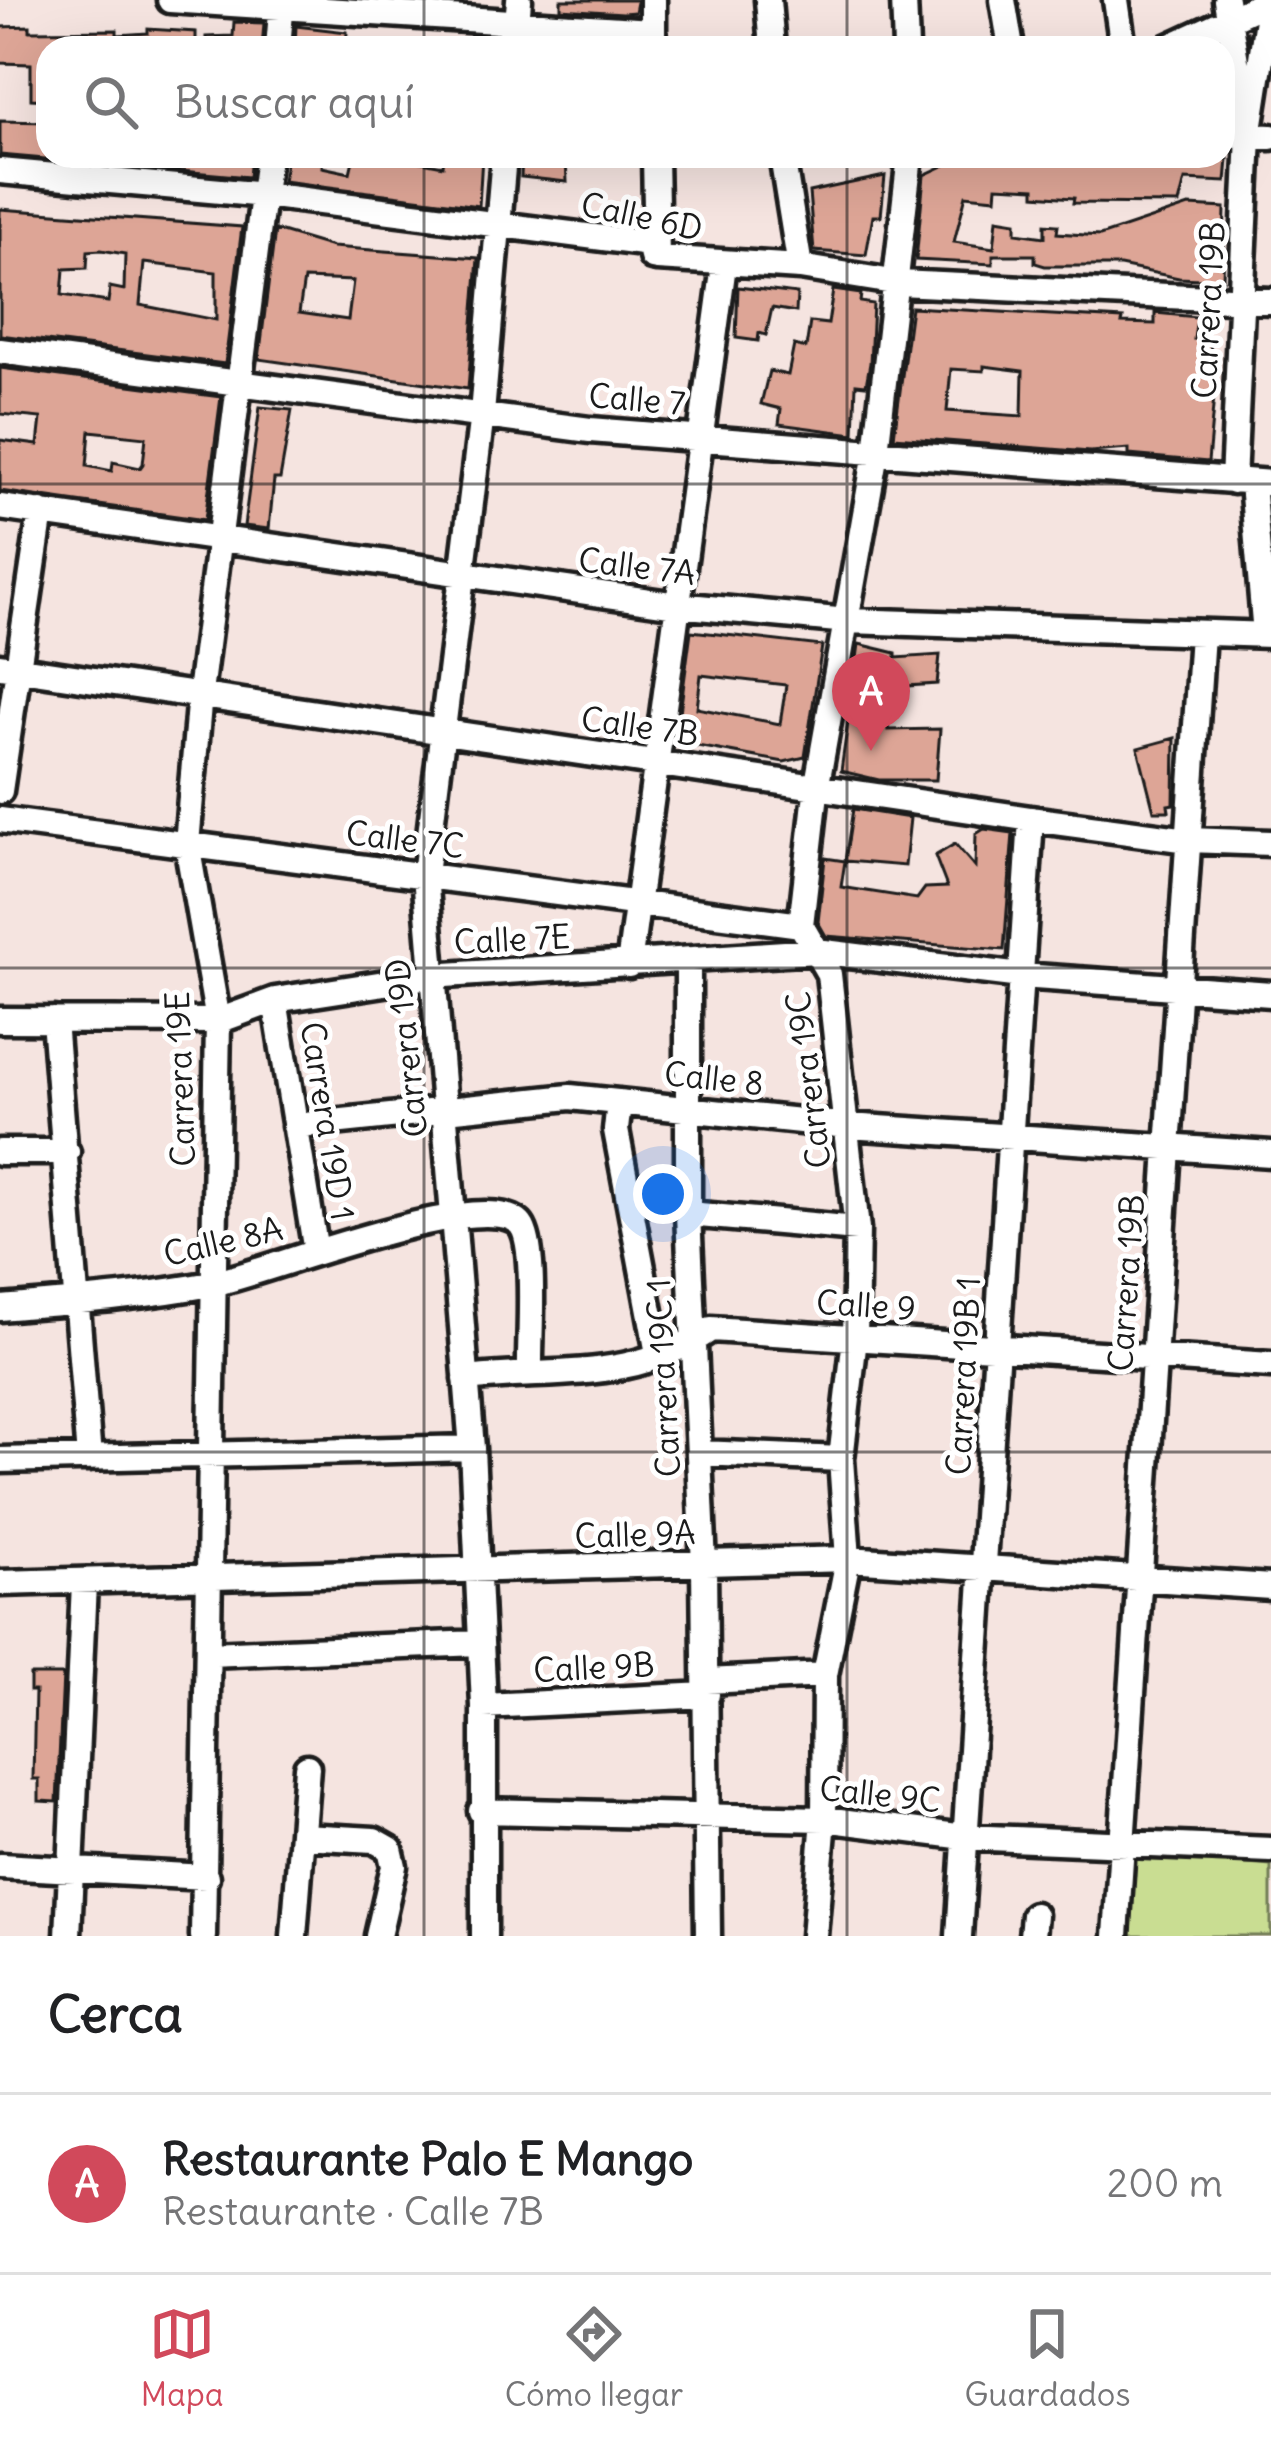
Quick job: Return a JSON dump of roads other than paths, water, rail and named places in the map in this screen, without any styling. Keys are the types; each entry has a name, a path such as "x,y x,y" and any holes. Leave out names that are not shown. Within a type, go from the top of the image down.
{"street":[{"path":"170,0 282,3 616,36"},
{"path":"652,0 652,36"},
{"path":"768,0 771,36"},
{"path":"904,0 906,36"},
{"path":"1004,0 1009,36"},
{"path":"1116,0 1121,36"},
{"path":"1187,36 1227,10 1270,0"},
{"name":"Carrera 19B","path":"1268,634 1252,482 1241,299 1248,136 1270,0"},
{"path":"279,36 282,3"},
{"path":"1235,58 1248,136"},
{"name":"Carrera 19E","path":"203,1936 218,1021 187,844 200,693 267,168"},
{"name":"Carrera 19D","path":"484,1936 484,1706 472,1448 425,875 482,414 503,168"},
{"path":"655,168 657,258"},
{"path":"784,168 800,267"},
{"path":"801,926 817,784 876,452 909,168"},
{"name":"Calle 6D","path":"0,172 265,195 650,244 652,257 657,258 800,267 898,283 1271,301"},
{"path":"629,965 724,265"},
{"name":"Calle 7","path":"0,351 700,438 1252,482"},
{"name":"Calle 7A","path":"0,507 221,535 677,605 848,621 1268,634"},
{"path":"0,790 9,667 41,512"},
{"name":"Carrera 19B","path":"1116,1936 1202,634"},
{"name":"Calle 7B","path":"9,667 1031,819 1188,840 1271,843"},
{"name":"Carrera 19B 1","path":"959,1936 1031,819"},
{"name":"Calle 7C","path":"0,820 801,926"},
{"name":"Carrera 19C","path":"801,926 829,974 857,1229 855,1338 841,1459 848,1559 825,1675 824,1819 814,1936"},
{"path":"816,951 1021,976 1271,994"},
{"name":"Calle 7E","path":"0,1020 218,1021 275,1000 430,976 816,951"},
{"name":"Carrera 19C 1","path":"688,962 688,1214 704,1565 708,1936"},
{"name":"Carrera 19D 1","path":"275,1000 316,1252"},
{"path":"54,1020 89,1458"},
{"name":"Calle 8","path":"295,1126 531,1097 848,1126 1271,1154"},
{"path":"619,1102 616,1130 659,1360"},
{"path":"0,1152 67,1152"},
{"path":"688,1214 857,1229"},
{"name":"Calle 8A","path":"0,1308 214,1283 456,1215 509,1216 522,1226 528,1247 530,1371"},
{"name":"Calle 9","path":"466,1379 530,1371 608,1372 659,1360 710,1329 1271,1365"},
{"path":"0,1460 212,1459 472,1448"},
{"path":"700,1453 841,1459"},
{"name":"Calle 9A","path":"0,1583 848,1559 1271,1587"},
{"path":"68,1936 84,1583"},
{"path":"209,1654 479,1643"},
{"name":"Calle 9B","path":"484,1706 825,1675"},
{"path":"294,1936 307,1767"},
{"name":"Calle 9C","path":"481,1811 824,1819 965,1837 1271,1850"},
{"path":"303,1836 374,1840 390,1849 394,1866 378,1936"},
{"path":"0,1866 206,1877"}],"place":[{"name":"Restaurante Palo E Mango","path":"871,751"}]}
